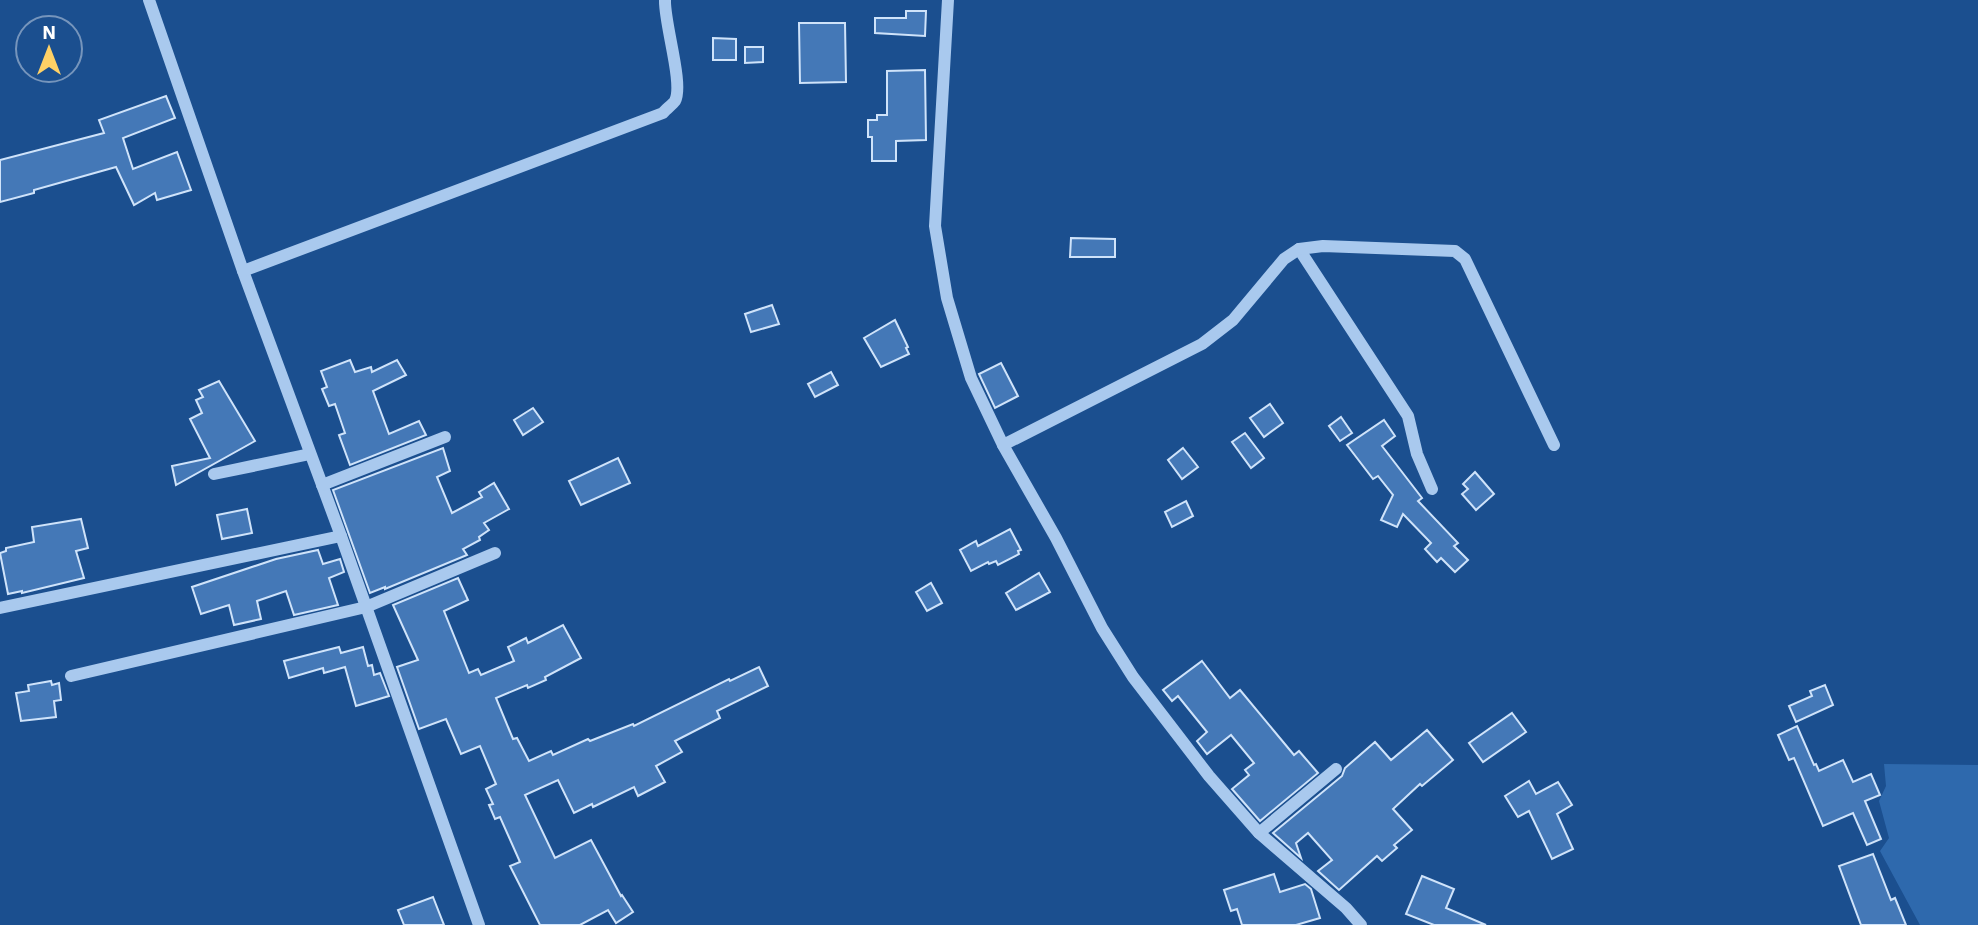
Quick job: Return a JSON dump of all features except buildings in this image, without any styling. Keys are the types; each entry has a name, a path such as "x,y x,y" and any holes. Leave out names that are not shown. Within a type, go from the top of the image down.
{"street":[{"path":"149,0 243,271 341,536 479,925"},
{"path":"243,271 663,113 675,100 677,80 664,15 665,0"},
{"path":"948,0 935,226 947,298 971,378 1003,445 1056,538 1102,628 1133,677 1209,776 1259,833 1346,908 1361,925"},
{"path":"1003,445 1202,344 1233,320 1284,258 1299,249 1323,246 1455,251 1465,260 1554,445"},
{"path":"1299,249 1408,416 1417,454 1432,489"},
{"path":"321,485 445,437"},
{"path":"214,474 310,454"},
{"path":"0,608 341,536"},
{"path":"71,676 366,607 495,553"},
{"path":"1259,833 1336,769"}],"shaded area":[{"path":"1884,764 1978,765 1978,925 1920,925 1880,851 1889,838 1879,801 1886,786"}]}
